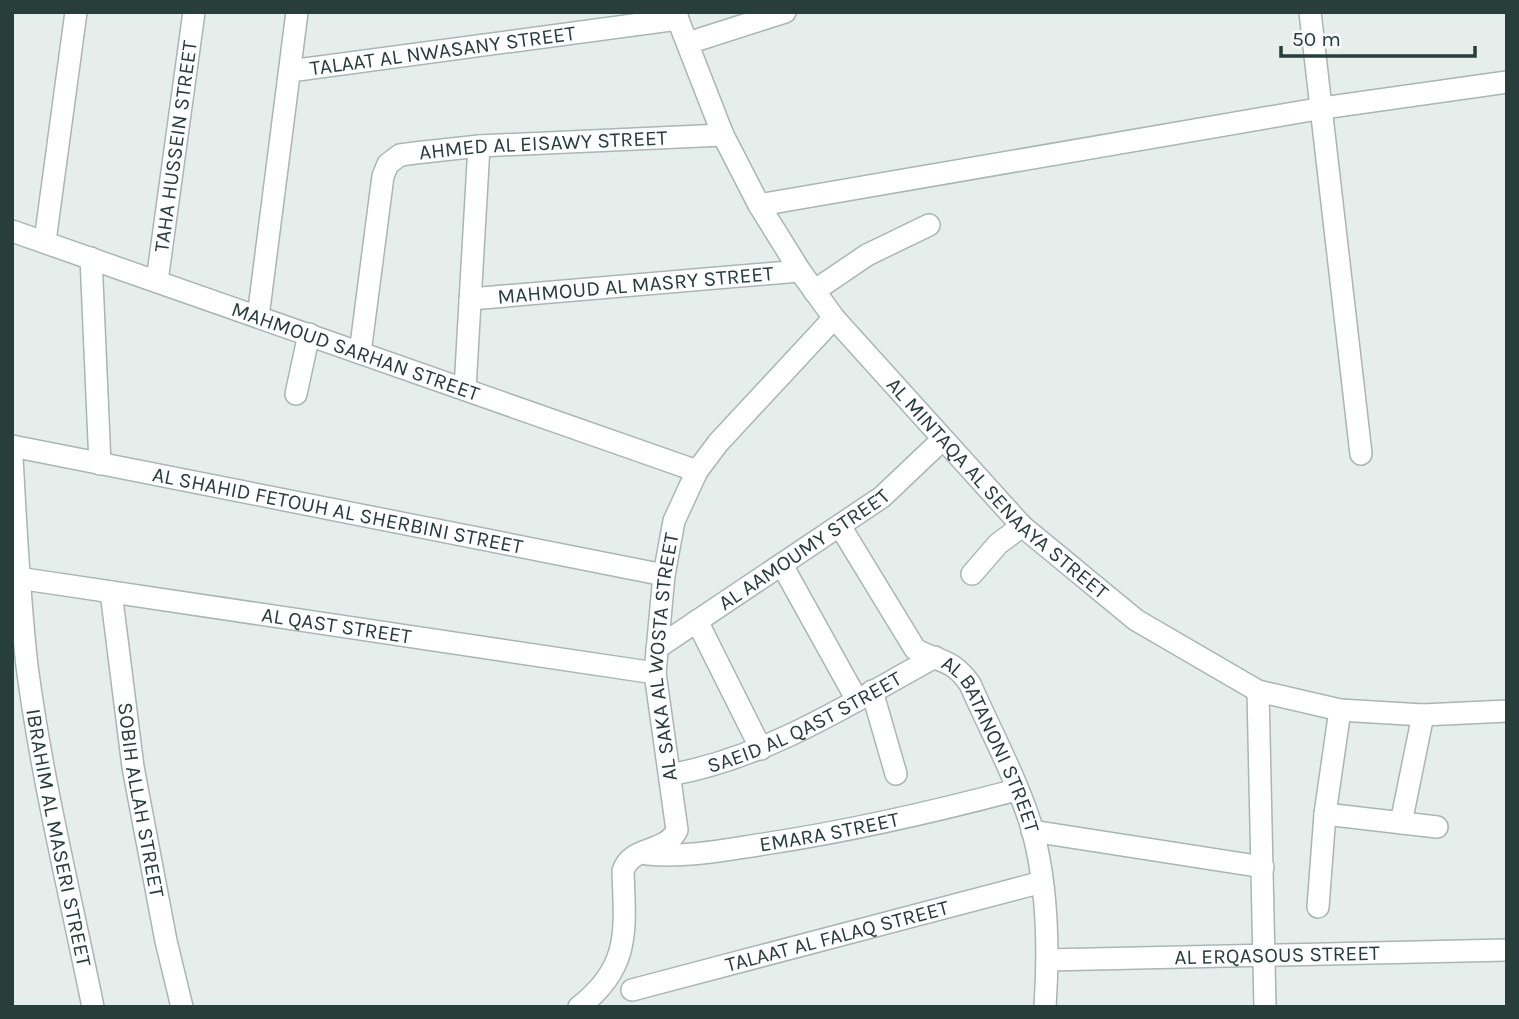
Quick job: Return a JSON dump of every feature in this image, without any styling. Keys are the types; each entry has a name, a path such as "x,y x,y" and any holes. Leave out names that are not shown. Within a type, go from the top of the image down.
{"street":[{"path":"45,241 76,12"},
{"name":"TAHA HUSSEIN STREET","path":"157,281 194,12"},
{"path":"258,317 298,12"},
{"path":"688,43 785,12"},
{"path":"1310,12 1361,453"},
{"name":"TALAAT AL NWASANY STREET","path":"290,71 676,16"},
{"name":"AL MINTAQA AL SENAAYA STREET","path":"676,16 723,135 759,205 800,271 834,318 1022,526 1136,620 1258,691 1340,710 1423,715 1507,712"},
{"path":"759,205 1323,108 1507,82"},
{"name":"AHMED AL EISAWY STREET","path":"360,352 383,176 388,164 400,155 479,146 723,135"},
{"path":"465,389 479,146"},
{"path":"814,290 867,255 929,225"},
{"name":"MAHMOUD SARHAN STREET","path":"12,231 697,471"},
{"path":"91,258 100,464"},
{"name":"MAHMOUD AL MASRY STREET","path":"470,299 800,271"},
{"name":"AL SAKA AL WOSTA STREET","path":"638,853 663,845 673,839 677,830 655,673 664,575 674,522 697,471 718,443 834,318"},
{"path":"296,394 309,334"},
{"name":"AL AAMOUMY STREET","path":"657,648 882,497 942,440"},
{"name":"AL SHAHID FETOUH AL SHERBINI STREET","path":"12,446 664,575"},
{"name":"IBRAHIM AL MASERI STREET","path":"12,458 18,578 27,667 41,755 93,1007"},
{"name":"AL BATANONI STREET","path":"840,526 915,649 949,662 970,684 1016,790 1032,831 1042,882 1048,960 1045,1007"},
{"path":"972,574 998,544 1022,526"},
{"path":"782,565 865,695 896,774"},
{"name":"AL QAST STREET","path":"18,578 655,673"},
{"name":"SOBIH ALLAH STREET","path":"111,592 133,767 166,942 182,1007"},
{"path":"697,621 761,749"},
{"name":"SAEID AL QAST STREET","path":"670,775 724,762 761,749 935,657"},
{"path":"1258,691 1264,867 1265,1007"},
{"path":"1318,906 1325,814 1340,710"},
{"path":"1401,823 1423,715"},
{"name":"EMARA STREET","path":"638,853 676,857 829,834 923,815 1016,790"},
{"path":"1325,814 1437,827"},
{"path":"1032,831 1264,867"},
{"path":"579,1007 604,985 621,950 625,932 623,871 626,862 638,853"},
{"name":"TALAAT AL FALAQ STREET","path":"634,999 1042,882"},
{"path":"621,950 634,999"},
{"name":"AL ERQASOUS STREET","path":"1048,960 1507,950"}]}
